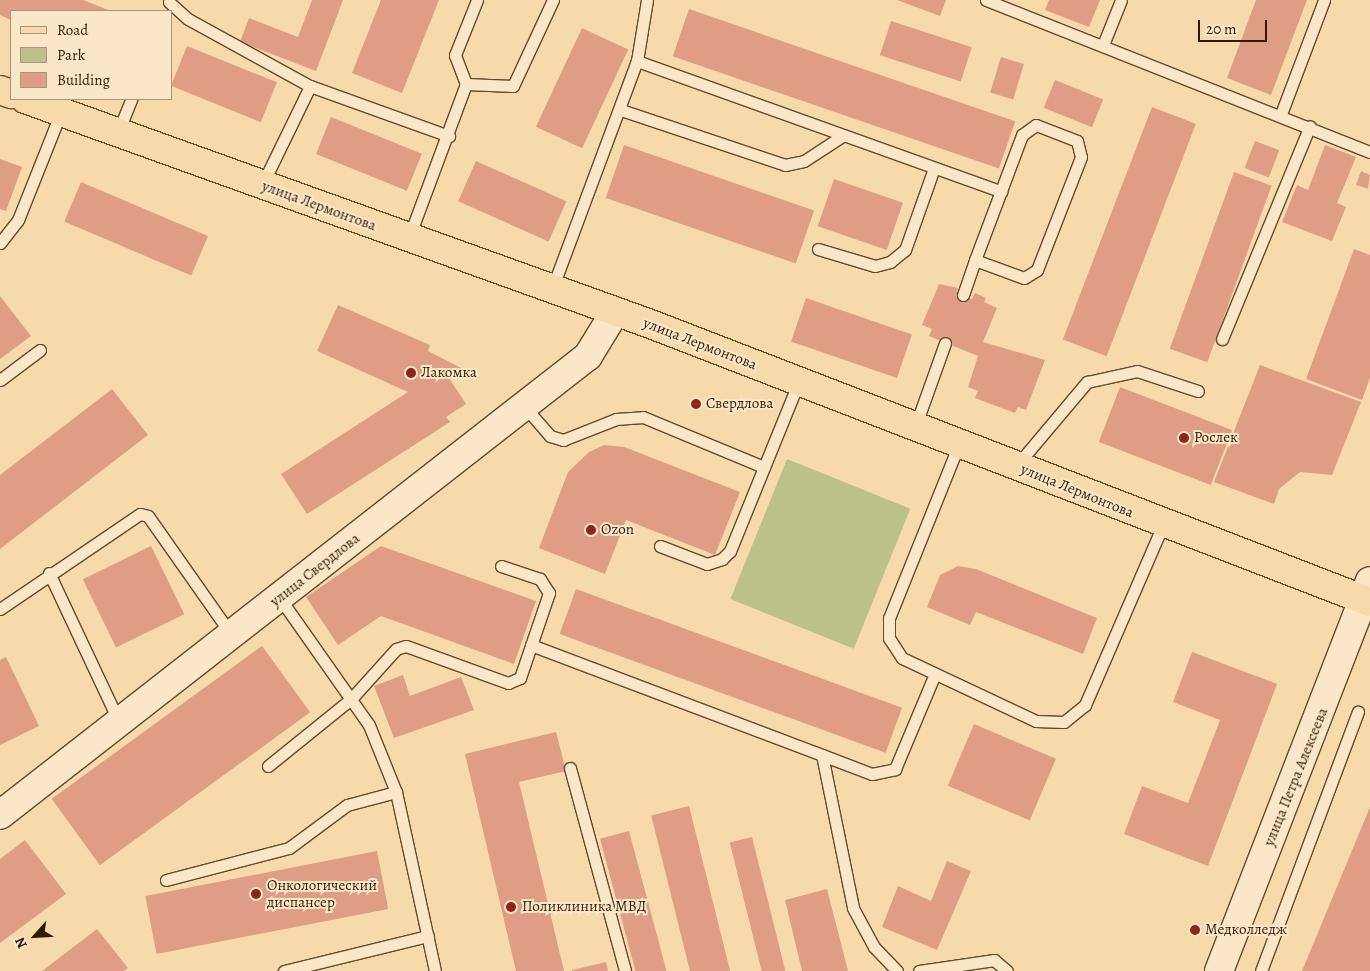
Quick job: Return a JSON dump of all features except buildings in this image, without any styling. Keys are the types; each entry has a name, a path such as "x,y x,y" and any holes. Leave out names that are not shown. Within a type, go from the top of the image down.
{"main road":[{"name":"улица Лермонтова","path":"28,100 552,291 615,312 799,381 1163,525 1368,594"},
{"name":"улица Свердлова","path":"0,815 588,356 615,312"},
{"name":"улица Петра Алексеева","path":"1219,971 1368,594"}],"lane":[{"path":"408,238 449,136 466,84 455,55 477,0"},
{"path":"466,84 513,86 553,0"},
{"path":"552,291 621,110 637,61 647,0"},
{"path":"986,0 1281,114 1370,152"},
{"path":"1103,46 1121,0"},
{"path":"1281,114 1324,0"},
{"path":"166,4 188,19 310,86 449,136"},
{"path":"637,61 842,136 1001,191"},
{"path":"262,185 310,86"},
{"path":"118,133 131,100"},
{"path":"621,110 784,165 804,162 842,136"},
{"path":"0,243 18,220 61,112"},
{"path":"963,295 975,260 1001,191 1026,129 1036,126 1077,141 1081,157 1037,270 1024,278 975,260"},
{"path":"1222,339 1310,126"},
{"path":"818,249 875,266 890,262 905,250 934,168"},
{"path":"915,427 945,343"},
{"path":"0,380 40,350"},
{"path":"1016,466 1087,382 1137,371 1198,391"},
{"path":"660,546 707,564 722,559 764,467 799,381"},
{"path":"524,406 550,436 563,440 616,419 643,417 764,467"},
{"path":"959,444 889,618 889,638 902,658 1036,721 1064,722 1085,706 1163,525"},
{"path":"0,609 132,516 148,516 231,634"},
{"path":"268,766 351,699 396,649 406,646 508,683 520,678 549,593 547,585 501,566"},
{"path":"49,573 119,722"},
{"path":"279,597 369,725 396,792 435,971"},
{"path":"532,645 872,774 895,769 935,674"},
{"path":"1261,971 1358,712"},
{"path":"822,755 853,908 874,947 897,971"},
{"path":"570,768 626,971"},
{"path":"166,880 289,848 347,805 396,792"},
{"path":"284,971 428,936"},
{"path":"919,971 994,960 1007,971"}],"green space":[{"path":"787,459 910,509 854,649 730,599"}],"place":[{"name":"Лакомка","path":"411,373"},
{"name":"Свердлова","path":"696,404"},
{"name":"Рослек","path":"1184,438"},
{"name":"Ozon","path":"591,530"},
{"name":"Онкологический диспансер","path":"256,894"},
{"name":"Поликлиника МВД","path":"511,907"},
{"name":"Медколледж","path":"1195,930"}]}
